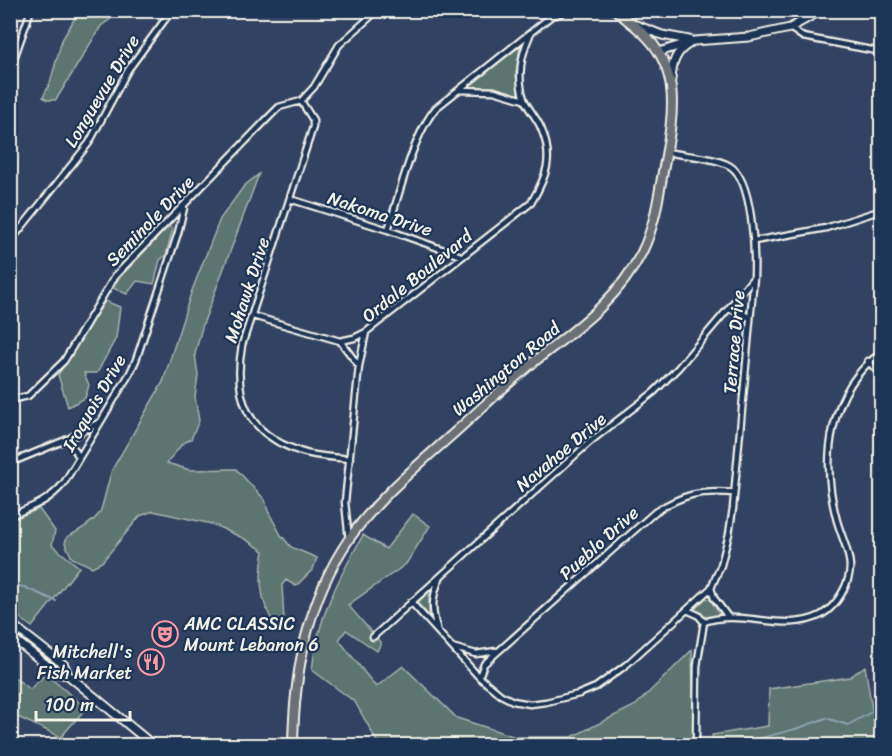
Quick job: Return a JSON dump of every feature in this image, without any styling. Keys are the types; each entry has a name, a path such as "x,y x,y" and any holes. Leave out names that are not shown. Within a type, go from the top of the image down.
{"main road":[{"name":"Washington Road","path":"293,746 296,687 305,638 327,579 349,540 396,485 523,372 581,326 622,284 638,260 651,230 673,114 671,80 659,52 646,35 615,11"}],"street":[{"path":"10,70 31,10"},
{"name":"Longuevue Drive","path":"10,242 89,143 128,70 172,10"},
{"path":"302,101 314,87 339,45 378,10"},
{"path":"388,230 424,123 436,108 559,10"},
{"path":"551,18 568,10"},
{"path":"659,52 694,41 749,37 790,28 822,10"},
{"path":"634,25 662,35 694,41"},
{"path":"790,28 803,37 882,52"},
{"name":"Ordale Boulevard","path":"349,540 345,507 359,366 366,332 531,203 548,169 547,147 541,127 524,100 520,74 523,52 530,35"},
{"path":"671,80 677,55 694,41"},
{"path":"459,90 494,91 524,100"},
{"name":"Mohawk Drive","path":"302,101 313,120 313,127 242,345 238,368 240,391 247,411 258,428 276,441 300,452 350,459"},
{"name":"Seminole Drive","path":"10,400 28,396 64,361 115,276 279,107 302,101"},
{"name":"Terrace Drive","path":"411,602 490,688 513,701 530,704 579,694 609,678 711,588 721,565 729,534 754,277 754,241 744,184 734,169 717,162 666,152"},
{"name":"Nakoma Drive","path":"290,199 461,256"},
{"name":"Iroquois Drive","path":"10,516 38,505 53,496 64,483 136,360 185,205"},
{"path":"754,241 826,228 882,210"},
{"name":"Navahoe Drive","path":"373,637 591,441 654,392 678,368 754,277"},
{"path":"728,309 750,318"},
{"path":"253,316 340,341 366,332"},
{"path":"340,341 359,366"},
{"path":"704,622 728,617 790,623 807,621 822,615 835,604 846,586 850,567 846,546 836,518 830,484 831,435 846,389 868,361 882,352"},
{"path":"868,361 882,376"},
{"path":"10,463 68,439 100,422"},
{"path":"68,439 79,457"},
{"name":"Pueblo Drive","path":"479,677 484,664 655,512 684,495 701,492 734,493"},
{"path":"437,631 432,604 440,576"},
{"path":"711,588 714,598 728,617"},
{"path":"687,610 698,615 704,622 697,666 696,746"},
{"path":"10,623 64,665 68,675 154,746"},
{"path":"10,636 57,673 68,675"},
{"path":"453,647 476,654 499,651"}],"green space":[{"path":"79,11 116,11 112,18 101,26 56,100 47,100 43,97 50,83 62,40"},
{"path":"520,46 516,73 519,97 494,87 467,87"},
{"path":"259,174 202,327 195,354 198,375 195,397 199,421 191,439 182,444 167,463 190,470 236,469 265,500 268,511 281,535 291,547 317,558 313,569 296,586 286,580 282,585 284,620 276,625 263,599 261,570 264,551 245,539 212,524 153,511 140,516 102,562 92,567 72,558 65,543 67,537 99,514 113,468 163,382 191,293 220,219 244,186"},
{"path":"169,226 173,228 166,255 160,260 154,284 137,281 127,294 113,288 119,278"},
{"path":"105,301 120,307 116,338 97,373 84,373 89,385 85,398 68,407 58,375"},
{"path":"39,509 55,531 52,545 79,567 32,627 11,611 11,520"},
{"path":"413,514 430,526 406,564 348,605 381,643 377,651 346,630 339,640 376,687 403,666 457,718 516,737 572,737 636,705 692,650 694,745 379,745 355,702 312,670 319,633 330,600 363,535 386,549"},
{"path":"429,591 429,615 428,615 417,603"},
{"path":"706,598 711,600 719,614 706,618 694,610"},
{"path":"865,666 872,709 881,707 881,745 714,745 712,735 768,726 769,689 850,677"},
{"path":"10,674 30,689 46,674 86,708 61,737 11,714"}],"waterway":[{"path":"10,584 24,587 56,601"},
{"path":"706,743 754,740 826,718 848,725 882,706"}],"place":[{"name":"AMC CLASSIC Mount Lebanon 6","path":"165,634"},
{"name":"Mitchell's Fish Market","path":"151,662"}]}
